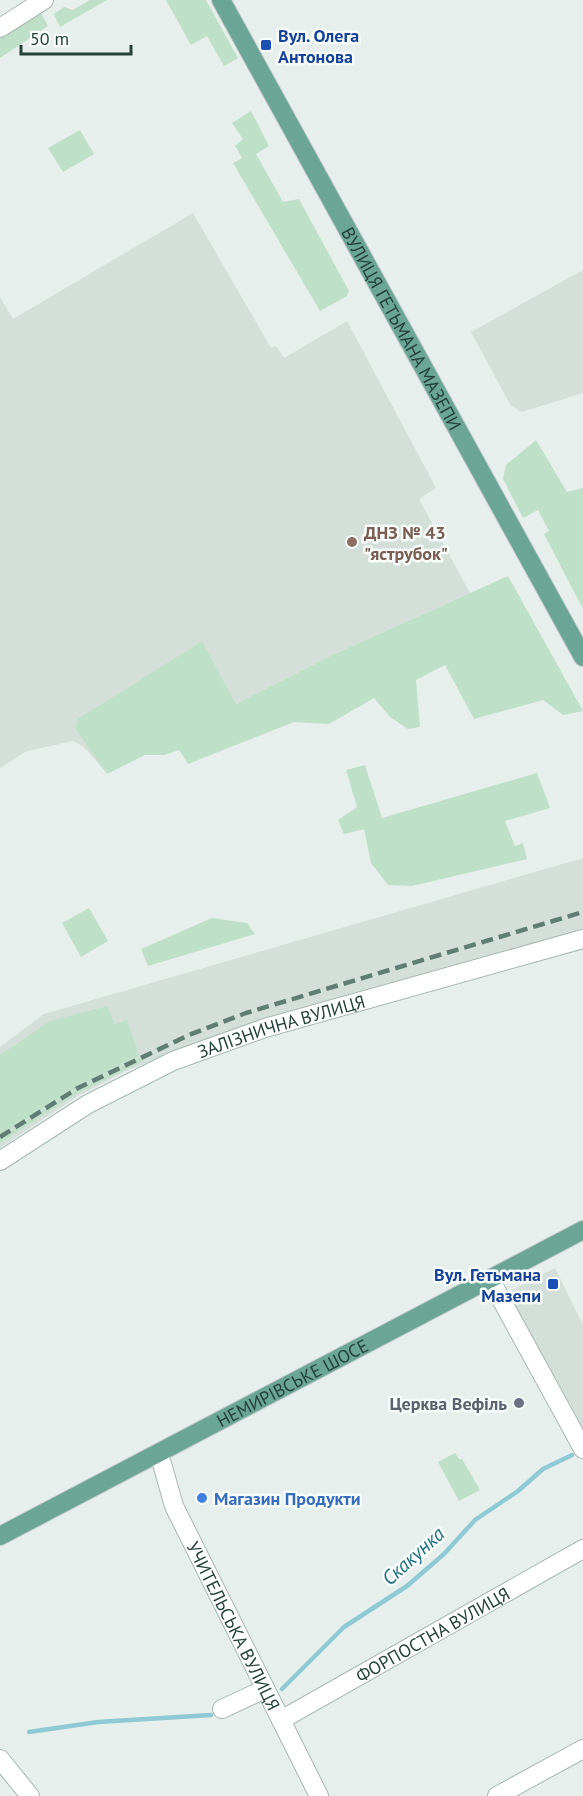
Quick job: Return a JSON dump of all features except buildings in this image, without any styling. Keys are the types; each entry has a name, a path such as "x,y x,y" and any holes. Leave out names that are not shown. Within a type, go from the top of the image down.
{"main road":[{"name":"ВУЛИЦЯ ГЕТЬМАНА МАЗЕПИ","path":"221,0 583,657"},
{"name":"НЕМИРІВСЬКЕ ШОСЕ","path":"0,1536 583,1230"}],"street":[{"path":"0,28 44,0"},
{"name":"ЗАЛІЗНИЧНА ВУЛИЦЯ","path":"0,1161 88,1104 173,1061 265,1028 583,939"},
{"path":"490,1279 580,1438"},
{"name":"УЧИТЕЛЬСЬКА ВУЛИЦЯ","path":"159,1453 174,1506 319,1796"},
{"name":"ФОРПОСТНА ВУЛИЦЯ","path":"281,1720 583,1549"},
{"path":"222,1709 265,1689"},
{"path":"497,1796 583,1749"},
{"path":"0,1759 30,1796"}],"shaded area":[{"path":"193,213 271,348 276,346 284,358 347,321 436,488 419,499 470,593 330,656 105,771 84,747 73,741 27,751 0,768 0,297 13,319"},
{"path":"583,270 583,393 522,412 511,406 471,332"},
{"path":"583,858 583,931 244,1025 189,1045 124,1072 78,1096 0,1148 0,1047 44,1014"},
{"path":"555,1268 583,1325 583,1432 505,1294"}],"green space":[{"path":"90,0 107,0 60,27 54,14 64,7 73,10"},
{"path":"166,0 206,0 238,58 224,66 207,36 191,45"},
{"path":"38,8 48,26 0,58 0,32"},
{"path":"251,111 269,146 256,154 283,202 299,199 349,291 347,296 320,311 233,163 242,158 235,146 243,139 232,123"},
{"path":"80,130 94,154 63,172 48,148"},
{"path":"536,440 567,492 583,488 583,609 544,534 549,531 538,510 523,518 503,479 506,465"},
{"path":"508,576 583,711 563,715 543,700 474,719 445,665 416,680 420,727 408,729 390,717 374,698 329,724 294,722 188,764 179,750 165,755 145,755 107,774 75,728 78,719 202,641 236,704 330,656"},
{"path":"365,765 382,818 537,773 550,808 505,821 515,846 523,843 527,859 412,886 388,885 371,863 364,829 344,834 338,820 357,807 346,770"},
{"path":"89,908 108,941 81,957 62,923"},
{"path":"212,918 247,923 255,934 148,966 141,949"},
{"path":"108,1006 114,1024 127,1020 139,1056 78,1087 0,1136 0,1055 50,1021"},
{"path":"141,1057 143,1061 71,1097 0,1143 0,1138 80,1087"},
{"path":"455,1453 459,1459 462,1459 480,1490 459,1501 438,1462"}],"waterway":[{"name":"Скакунка","path":"282,1689 344,1627 407,1586 444,1554 475,1520 518,1491 543,1469 572,1455"},
{"name":"Скакунка","path":"29,1732 98,1722 211,1715"}],"railway":[{"path":"0,1137 78,1088 189,1035 246,1013 583,912"}],"place":[{"name":"Вул. Олега Антонова","path":"266,45"},
{"name":"ДНЗ № 43 \"яструбок\"","path":"352,542"},
{"name":"Вул. Гетьмана Мазепи","path":"553,1284"},
{"name":"Церква Вефіль","path":"519,1403"},
{"name":"Магазин Продукти","path":"202,1498"}]}
